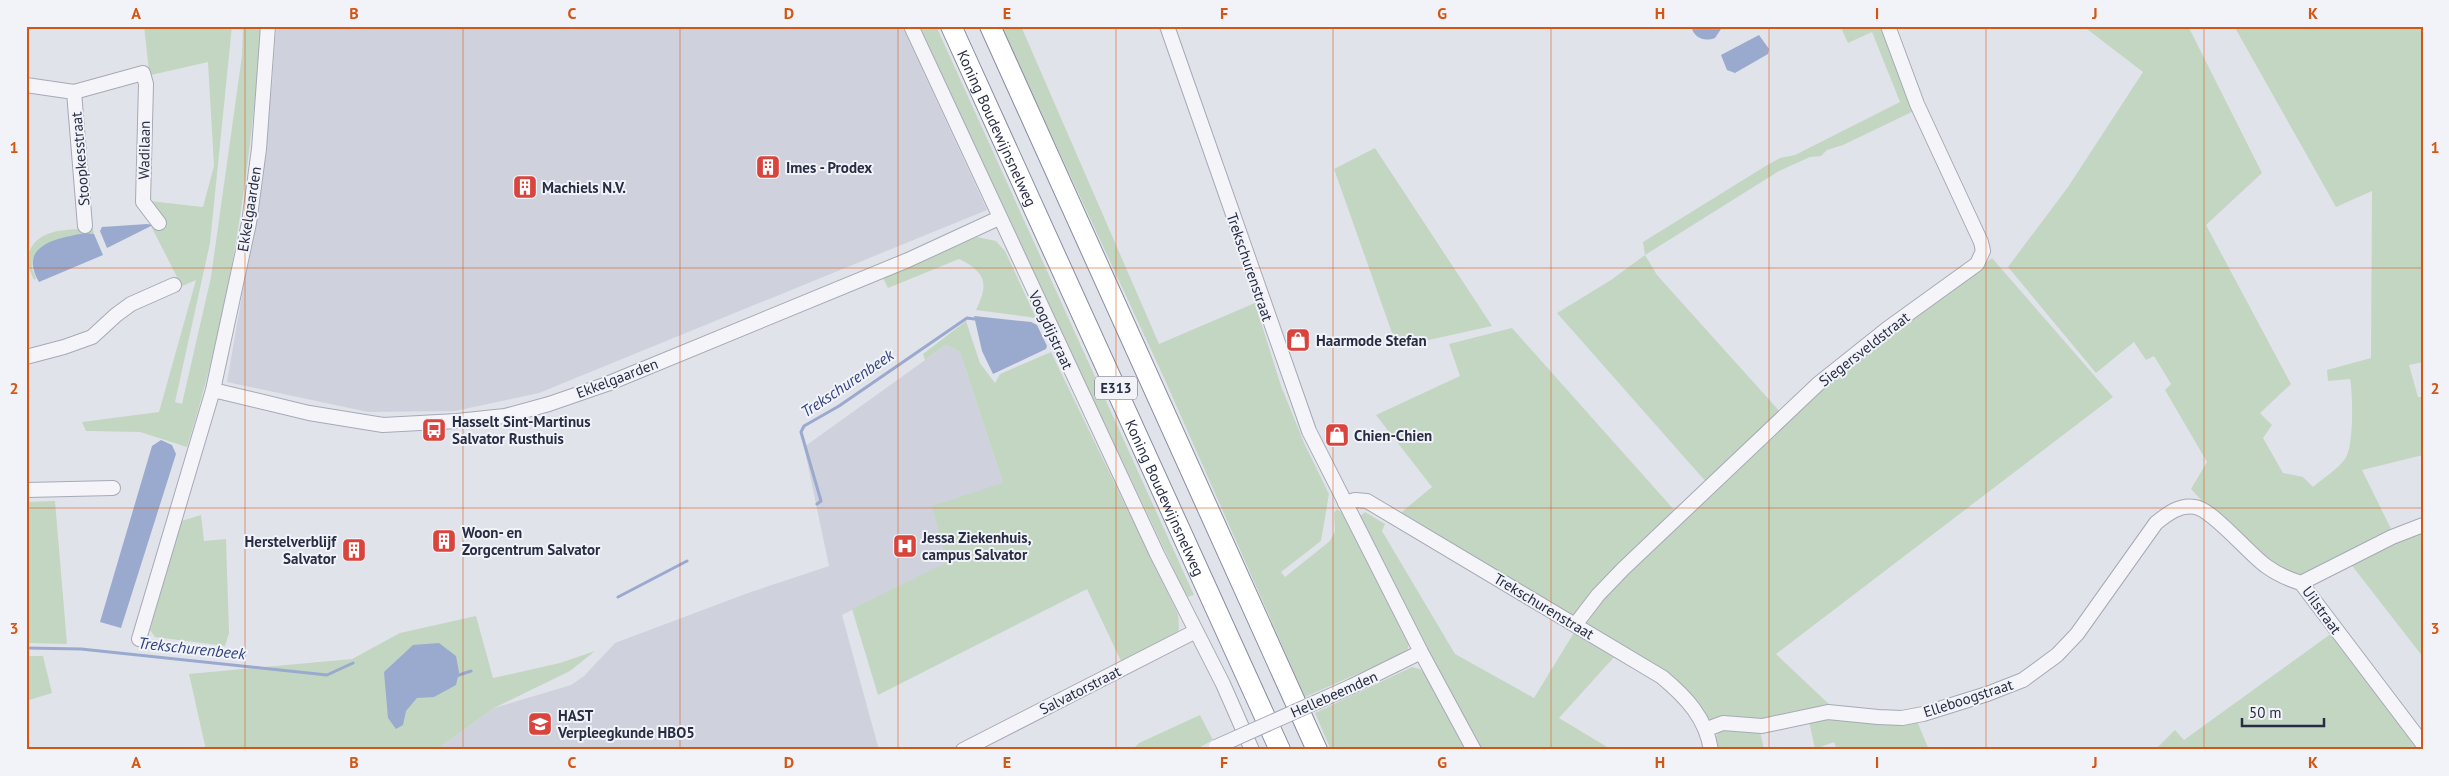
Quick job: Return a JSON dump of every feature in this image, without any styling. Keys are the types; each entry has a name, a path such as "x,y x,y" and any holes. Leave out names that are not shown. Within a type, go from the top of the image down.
{"highway":[{"name":"Koning Boudewijnsnelweg","path":"951,26 1280,750"},
{"name":"E313","path":"990,26 1317,750"}],"street":[{"name":"Ekkelgaarden","path":"139,639 213,390 249,223 259,149 268,26"},
{"name":"Voogdijstraat","path":"912,26 999,218 1156,554 1196,631"},
{"name":"Trekschurenstraat","path":"1168,26 1289,379 1309,431 1474,750"},
{"name":"Siegersveldstraat","path":"1575,625 1598,595 1623,569 1818,384 1887,329 1977,264 1982,257 1982,242 1917,104 1888,26"},
{"name":"Wadilaan","path":"74,92 143,73 146,84 143,202 159,222"},
{"path":"26,85 74,92"},
{"name":"Stoopkesstraat","path":"74,92 85,226"},
{"name":"Ekkelgaarden","path":"213,390 309,413 383,425 505,416 549,404 607,384 908,260 999,218"},
{"path":"26,357 64,348 92,337 131,304 174,285"},
{"path":"26,490 113,488"},
{"name":"Trekschurenstraat","path":"1345,503 1355,500 1367,501 1662,677 1694,707 1707,729 1711,750"},
{"name":"Elleboogstraat","path":"1707,729 1723,723 1762,726 1828,712 1878,717 1916,716 1987,694 2022,680 2057,655 2076,634 2156,523 2167,514 2184,507 2203,509 2265,565 2282,576 2301,583"},
{"name":"Uilstraat","path":"2423,525 2392,537 2301,583 2423,744"},
{"path":"1196,631 1252,750"},
{"name":"Salvatorstraat","path":"963,750 1196,631"},
{"name":"Hellebeemden","path":"1214,748 1350,687 1422,652"}],"shaded area":[{"path":"276,26 902,26 987,210 539,393 455,411 368,412 227,382 254,226 272,85"},
{"name":"Jessa Ziekenhuis, campus Salvator","path":"946,345 960,352 1003,483 947,562 842,615 879,750 436,750 494,708 571,685 584,676 615,643 748,593 829,566 804,447"}],"green space":[{"path":"144,26 232,26 210,243 175,402 182,404 211,277 242,56 243,26 261,26 245,186 227,292 202,396 187,447 140,432 86,431 82,422 159,412 196,280 178,288 173,280 177,277 151,226 150,201 203,207 214,166 208,62 151,75"},
{"path":"920,26 936,26 1194,595 1187,597 1029,264"},
{"path":"1001,26 1021,26 1159,344 1255,303 1281,386 1305,445 1329,494 1321,541 1281,572 1285,577 1330,541 1335,531 1334,513 1337,509 1341,512 1409,641 1408,649 1398,656 1305,697 1165,380"},
{"path":"1847,26 1880,26 1916,110 1843,145 1827,150 1821,156 1810,157 1779,171 1645,255 1643,242 1764,167 1780,158 1795,155 1900,102 1872,32 1848,43 1842,30"},
{"path":"2083,26 2188,26 2262,173 2206,225 2291,384 2260,413 2272,425 2263,438 2283,473 2303,477 2313,487 2342,463 2348,453 2350,444 2352,396 2350,379 2328,381 2327,370 2371,358 2372,191 2336,207 2234,26 2423,26 2423,362 2409,365 2418,397 2423,397 2423,455 2362,470 2392,531 2303,577 2289,572 2258,552 2214,514 2191,489 2207,462 2165,390 2171,384 2154,356 2146,360 2134,342 2096,373 2008,267 2068,187 2143,72"},
{"path":"1375,148 1492,326 1397,347 1334,169"},
{"path":"93,229 94,234 86,233 33,258 32,269 36,278 34,280 26,261 35,242 50,233"},
{"path":"977,237 996,241 1005,251 1036,318 976,310 983,293 980,274 959,259 888,288 883,278"},
{"path":"1645,255 1657,275 1782,414 1707,483 1557,313 1611,280"},
{"path":"1992,258 2113,397 1776,654 1832,707 1773,720 1713,720 1706,718 1587,627 1585,620 1626,573 1827,381"},
{"path":"966,321 980,363 995,383 1000,374 1051,352 1178,614 1179,629 1174,637 1128,662 1121,661 1087,589 878,695 852,609 947,562 932,506 1003,483 960,352 946,345 925,360 923,354"},
{"path":"1512,328 1676,512 1572,616 1398,515 1432,487 1376,415 1460,376 1449,344"},
{"path":"55,501 67,644 26,643 26,502"},
{"path":"1365,512 1385,524 1382,531 1455,654 1534,698 1575,631 1616,655 1559,718 1612,750 1479,750 1358,518"},
{"path":"201,515 204,541 226,539 229,633 225,646 155,637 150,630 181,521"},
{"path":"2423,531 2423,657 2350,563"},
{"path":"476,616 493,678 560,663 595,651 570,671 494,708 436,750 206,750 189,674 352,659 400,633"},
{"path":"2332,633 2421,750 2155,750 2175,730 2184,740"},
{"path":"26,656 43,656 52,693 26,701"},
{"path":"1412,667 1420,669 1426,675 1465,750 1331,750 1315,713"},
{"path":"1200,715 1213,740 1195,750 1132,750 1139,743"},
{"path":"1832,718 1917,721 1929,750 1837,750 1834,742 1815,749 1809,721"},
{"path":"1723,729 1760,731 1764,750 1716,750 1716,738"}],"water":[{"path":"1691,26 1723,26 1715,38 1707,40 1694,34"},
{"path":"1759,35 1769,49 1768,54 1735,73 1727,70 1721,55"},
{"path":"153,225 107,248 100,231 102,227"},
{"path":"86,233 94,234 103,255 39,282 34,269 33,259 37,251 53,241"},
{"path":"974,316 1031,322 1037,325 1047,346 1046,349 993,374 982,351"},
{"path":"161,440 172,445 176,454 121,628 100,622 152,446"},
{"path":"439,643 456,656 459,672 456,685 434,697 417,698 406,711 403,725 396,729 388,718 384,672 413,645"}],"waterway":[{"name":"Trekschurenbeek","path":"817,504 821,501 801,432 804,426 839,406 967,318 974,319"},
{"name":"Trekschurenbeek","path":"618,597 687,561"},
{"name":"Trekschurenbeek","path":"26,648 81,649 327,675 353,663"},
{"name":"Trekschurenbeek","path":"453,677 471,671"}],"place":[{"name":"Imes - Prodex","path":"768,167"},
{"name":"Machiels N.V.","path":"525,187"},
{"name":"Haarmode Stefan","path":"1298,340"},
{"name":"Hasselt Sint-Martinus Salvator Rusthuis","path":"434,430"},
{"name":"Chien-Chien","path":"1337,435"},
{"name":"Woon- en Zorgcentrum Salvator","path":"444,541"},
{"name":"Jessa Ziekenhuis, campus Salvator","path":"905,546"},
{"name":"Herstelverblijf Salvator","path":"354,550"},
{"name":"HAST Verpleegkunde HBO5","path":"540,724"}]}
